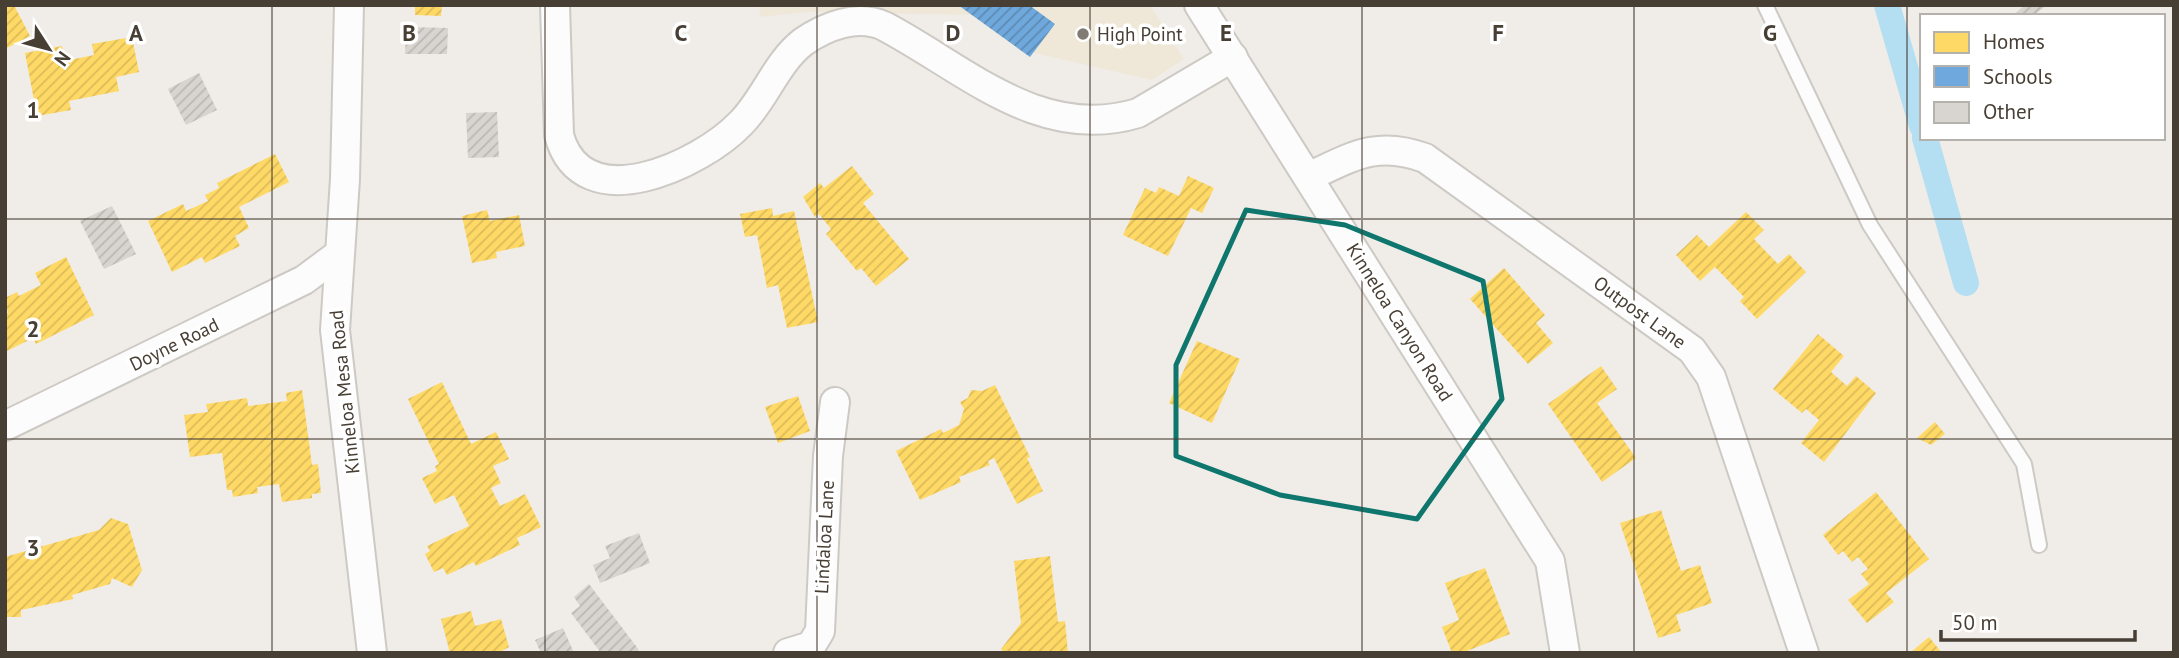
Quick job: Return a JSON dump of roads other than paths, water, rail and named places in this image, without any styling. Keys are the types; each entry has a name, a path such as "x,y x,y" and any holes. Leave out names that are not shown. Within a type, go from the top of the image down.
{"street":[{"name":"Kinneloa Mesa Road","path":"349,5 345,179 335,330 372,653"},
{"path":"555,5 559,135 563,151 570,162 585,173 614,181 659,172 727,137 743,122 801,44 816,34 849,22 863,20 884,26 1022,106 1082,119 1123,118 1138,113 1233,57"},
{"name":"Kinneloa Canyon Road","path":"1199,5 1550,561 1565,653"},
{"name":"Outpost Lane","path":"1308,177 1364,151 1387,148 1425,158 1692,350 1711,377 1804,653"},
{"name":"Doyne Road","path":"5,426 304,280 339,254"},
{"name":"Lindaloa Lane","path":"788,653 811,646 820,631 828,456 835,402"}],"lane":[{"path":"1765,5 1870,225 2024,464 2039,545"}],"waterway":[{"path":"1887,5 1920,119"},
{"path":"1926,140 1966,283"}],"place":[{"name":"High Point","path":"1083,34"}]}
